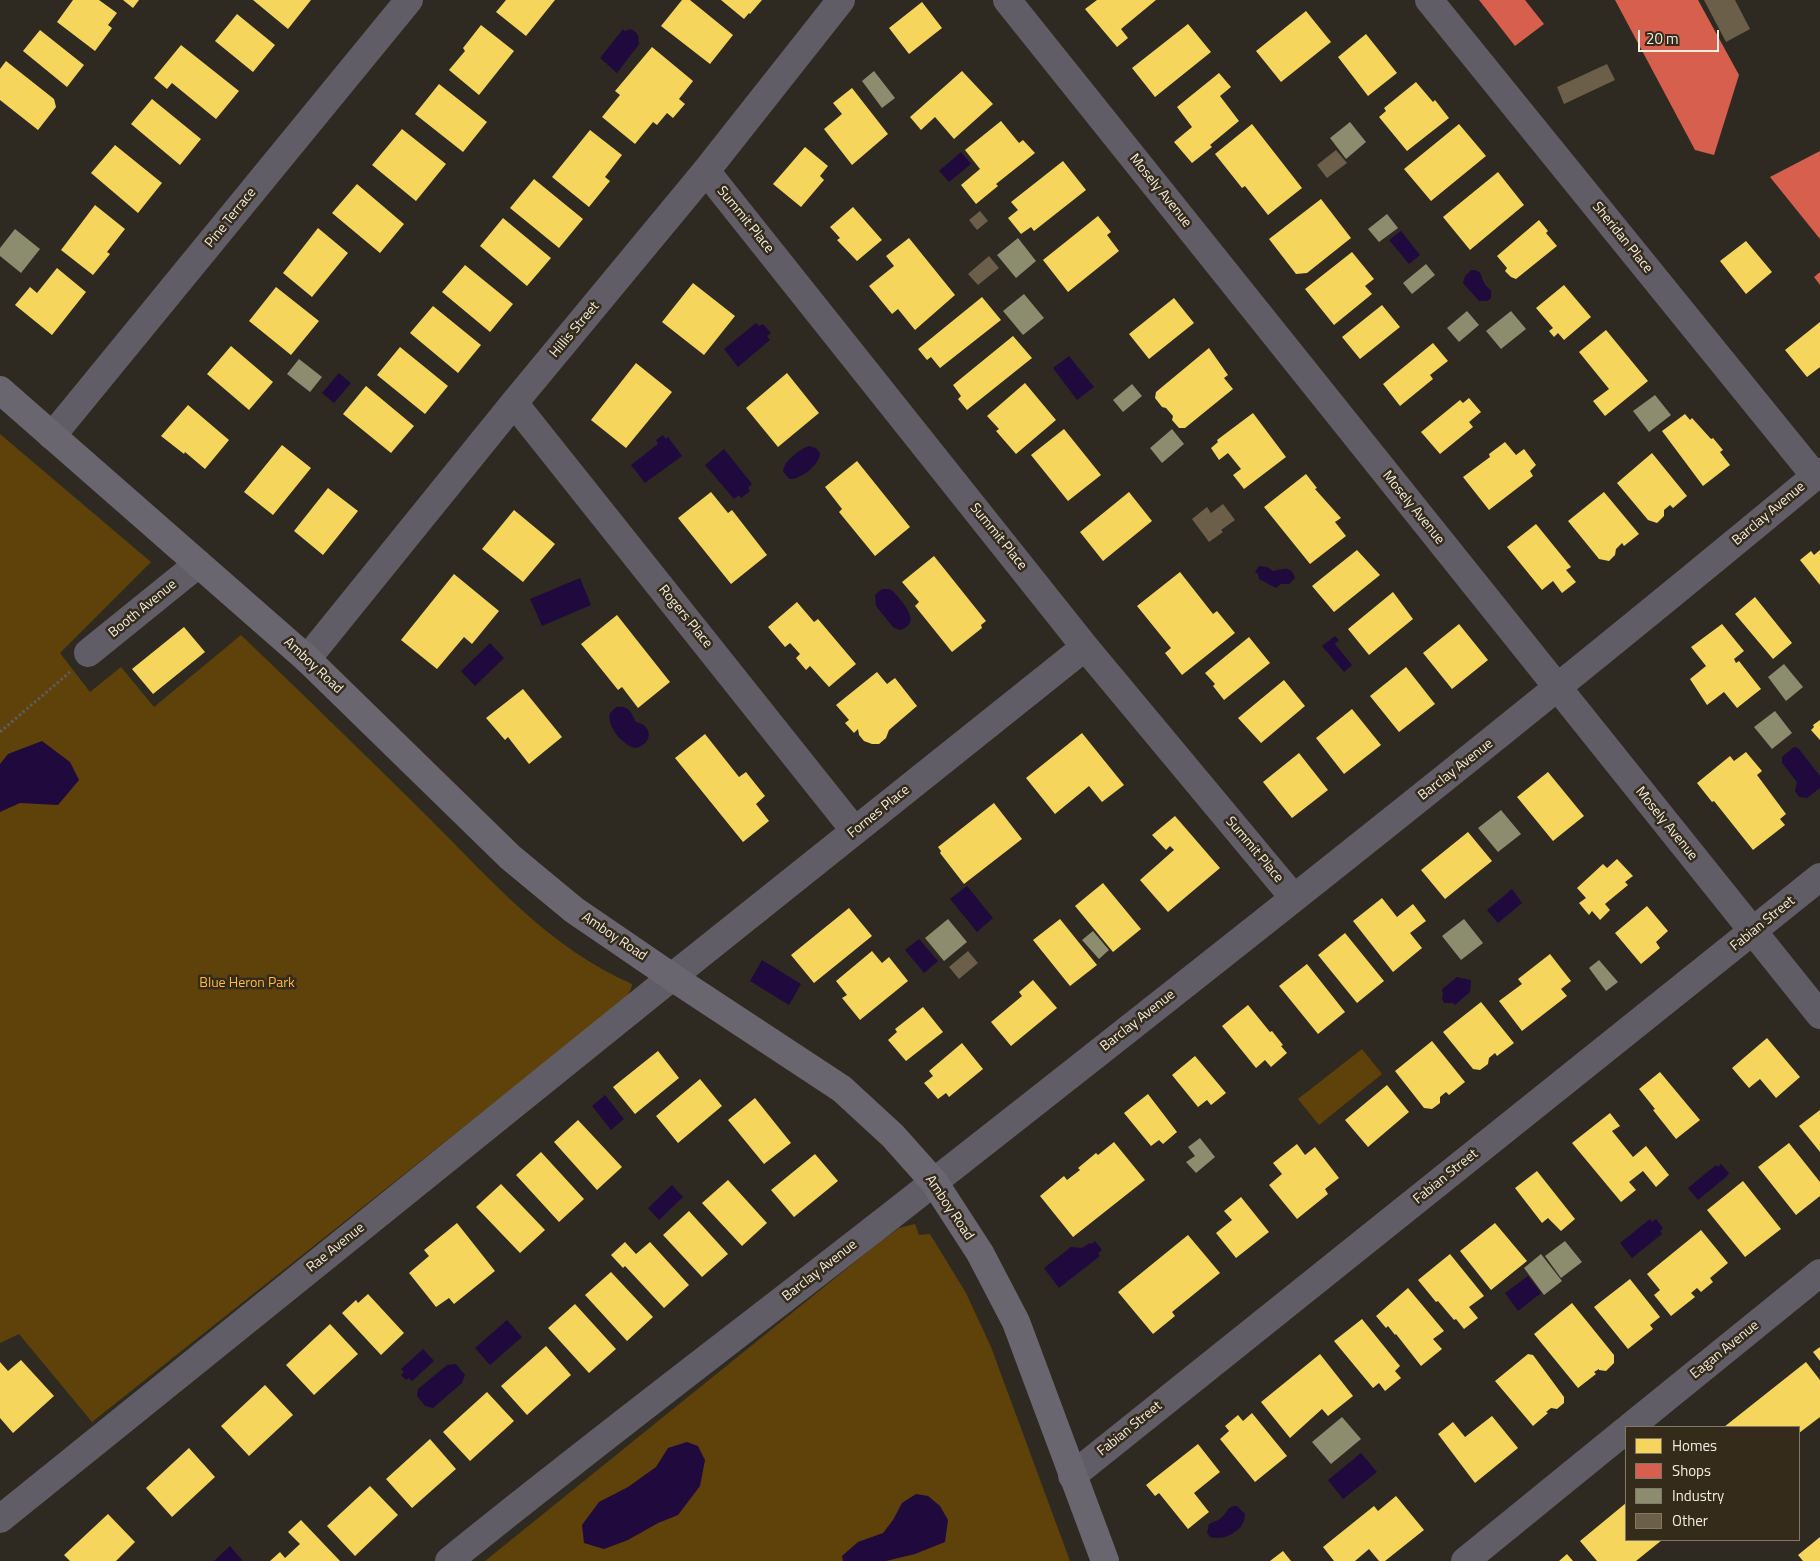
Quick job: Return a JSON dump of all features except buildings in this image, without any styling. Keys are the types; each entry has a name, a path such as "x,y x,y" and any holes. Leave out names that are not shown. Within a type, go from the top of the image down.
{"main road":[{"name":"Amboy Road","path":"0,390 307,659 510,856 574,910 842,1089 893,1136 934,1182 980,1253 1016,1322 1105,1561"}],"street":[{"name":"Pine Terrace","path":"52,436 409,0"},
{"name":"Hillis Street","path":"307,659 514,403 706,171 841,0"},
{"name":"Mosely Avenue","path":"1007,0 1820,1015"},
{"name":"Sheridan Place","path":"1429,0 1818,474"},
{"name":"Summit Place","path":"706,171 1085,647 1294,898"},
{"name":"Rogers Place","path":"514,403 856,830"},
{"name":"Barclay Avenue","path":"449,1561 1294,898 1558,688 1818,474"},
{"name":"Booth Avenue","path":"88,653 198,564"},
{"name":"Fornes Place","path":"672,977 1085,647"},
{"name":"Fabian Street","path":"1072,1476 1820,877"},
{"name":"Rae Avenue","path":"0,1519 672,977"},
{"name":"Eagan Avenue","path":"1631,1426 1820,1273"},
{"path":"1465,1561 1625,1431"}],"path":[{"path":"0,732 65,677 88,653"}],"green space":[{"name":"Blue Heron Park","path":"0,434 151,562 60,653 90,692 121,667 154,707 241,635 522,910 547,932 574,951 602,969 632,984 627,996 621,1002 92,1422 19,1334 0,1343"},
{"path":"1362,1049 1382,1074 1319,1125 1298,1099"},
{"path":"915,1224 919,1235 930,1234 966,1293 991,1347 1070,1561 485,1561 876,1245 899,1228"}],"shaded area":[{"path":"623,29 625,31 630,29 636,32 638,42 640,43 617,73 600,58"},
{"path":"961,152 971,164 949,182 939,171"},
{"path":"1401,231 1420,255 1409,264 1389,240"},
{"path":"1471,270 1480,273 1485,285 1491,290 1491,298 1487,301 1479,301 1463,283 1465,276"},
{"path":"756,323 759,326 763,324 771,333 767,336 770,340 738,367 724,349"},
{"path":"1069,356 1094,387 1077,400 1053,368"},
{"path":"339,373 351,383 334,403 322,393"},
{"path":"663,435 666,439 668,437 682,456 645,483 631,465 658,444 656,440"},
{"path":"809,446 816,448 820,453 817,462 809,471 789,479 783,471 786,463 801,450"},
{"path":"724,449 752,484 748,488 750,491 741,498 739,495 734,499 705,465"},
{"path":"1259,566 1267,567 1273,571 1289,570 1295,578 1289,584 1281,584 1276,588 1259,579 1258,574 1255,572"},
{"path":"580,578 591,605 542,626 530,599"},
{"path":"882,589 893,591 905,606 910,617 907,627 900,630 893,627 876,606 875,595"},
{"path":"1335,636 1339,640 1335,644 1352,665 1344,672 1322,646"},
{"path":"490,643 504,658 475,686 461,671"},
{"path":"616,707 627,708 636,722 642,724 648,730 648,739 642,746 636,748 626,744 613,729 609,718 610,713"},
{"path":"42,741 70,762 79,780 58,805 20,803 0,812 0,764 8,754"},
{"path":"1794,747 1798,748 1820,776 1820,788 1807,798 1799,797 1795,791 1797,782 1782,763 1782,757"},
{"path":"967,886 993,918 977,932 950,899"},
{"path":"1512,889 1522,903 1498,923 1487,910"},
{"path":"919,939 938,961 924,973 905,950"},
{"path":"762,960 801,984 789,1005 750,981"},
{"path":"1457,977 1471,980 1470,992 1455,1005 1453,1003 1444,1003 1442,989"},
{"path":"605,1095 624,1119 611,1130 592,1106"},
{"path":"1721,1164 1729,1173 1698,1200 1688,1188 1716,1165 1718,1167"},
{"path":"672,1185 683,1197 659,1220 648,1208"},
{"path":"1650,1219 1652,1222 1656,1219 1663,1228 1660,1231 1662,1234 1632,1258 1620,1243"},
{"path":"1095,1241 1102,1250 1098,1253 1100,1256 1059,1288 1044,1268 1071,1247 1082,1248"},
{"path":"1528,1276 1541,1293 1518,1311 1505,1293"},
{"path":"507,1320 522,1337 490,1365 475,1348"},
{"path":"423,1349 434,1361 412,1381 409,1378 406,1380 401,1375 404,1372 401,1369"},
{"path":"456,1364 465,1375 462,1383 433,1408 425,1406 417,1396 418,1389 447,1365"},
{"path":"687,1442 698,1446 705,1460 700,1486 678,1515 658,1523 628,1540 604,1549 584,1543 582,1525 599,1502 628,1487 656,1467 668,1448"},
{"path":"1361,1453 1377,1472 1343,1499 1328,1480"},
{"path":"916,1494 928,1496 940,1506 948,1520 945,1542 915,1554 886,1561 843,1561 842,1556 858,1542 883,1533 902,1503"},
{"path":"1237,1506 1245,1514 1242,1525 1238,1530 1228,1536 1210,1537 1207,1533 1209,1524 1221,1518 1229,1508"},
{"path":"230,1546 241,1561 214,1561"}]}
